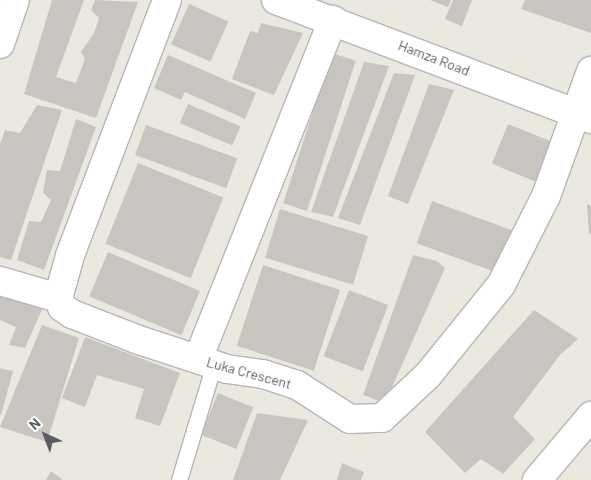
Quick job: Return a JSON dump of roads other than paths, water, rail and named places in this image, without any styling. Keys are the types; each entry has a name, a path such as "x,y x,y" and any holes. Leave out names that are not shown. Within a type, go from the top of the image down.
{"street":[{"path":"0,44 15,0"},
{"path":"0,282 58,298 70,256 168,0"},
{"name":"Hamza Road","path":"276,0 584,116"},
{"path":"206,362 333,20"},
{"name":"Luka Crescent","path":"58,298 62,307 72,314 206,362 297,385 350,419 382,418 428,375 502,285 584,116 591,71"},
{"path":"537,480 591,416"}],"lane":[{"path":"178,480 206,362"}]}
